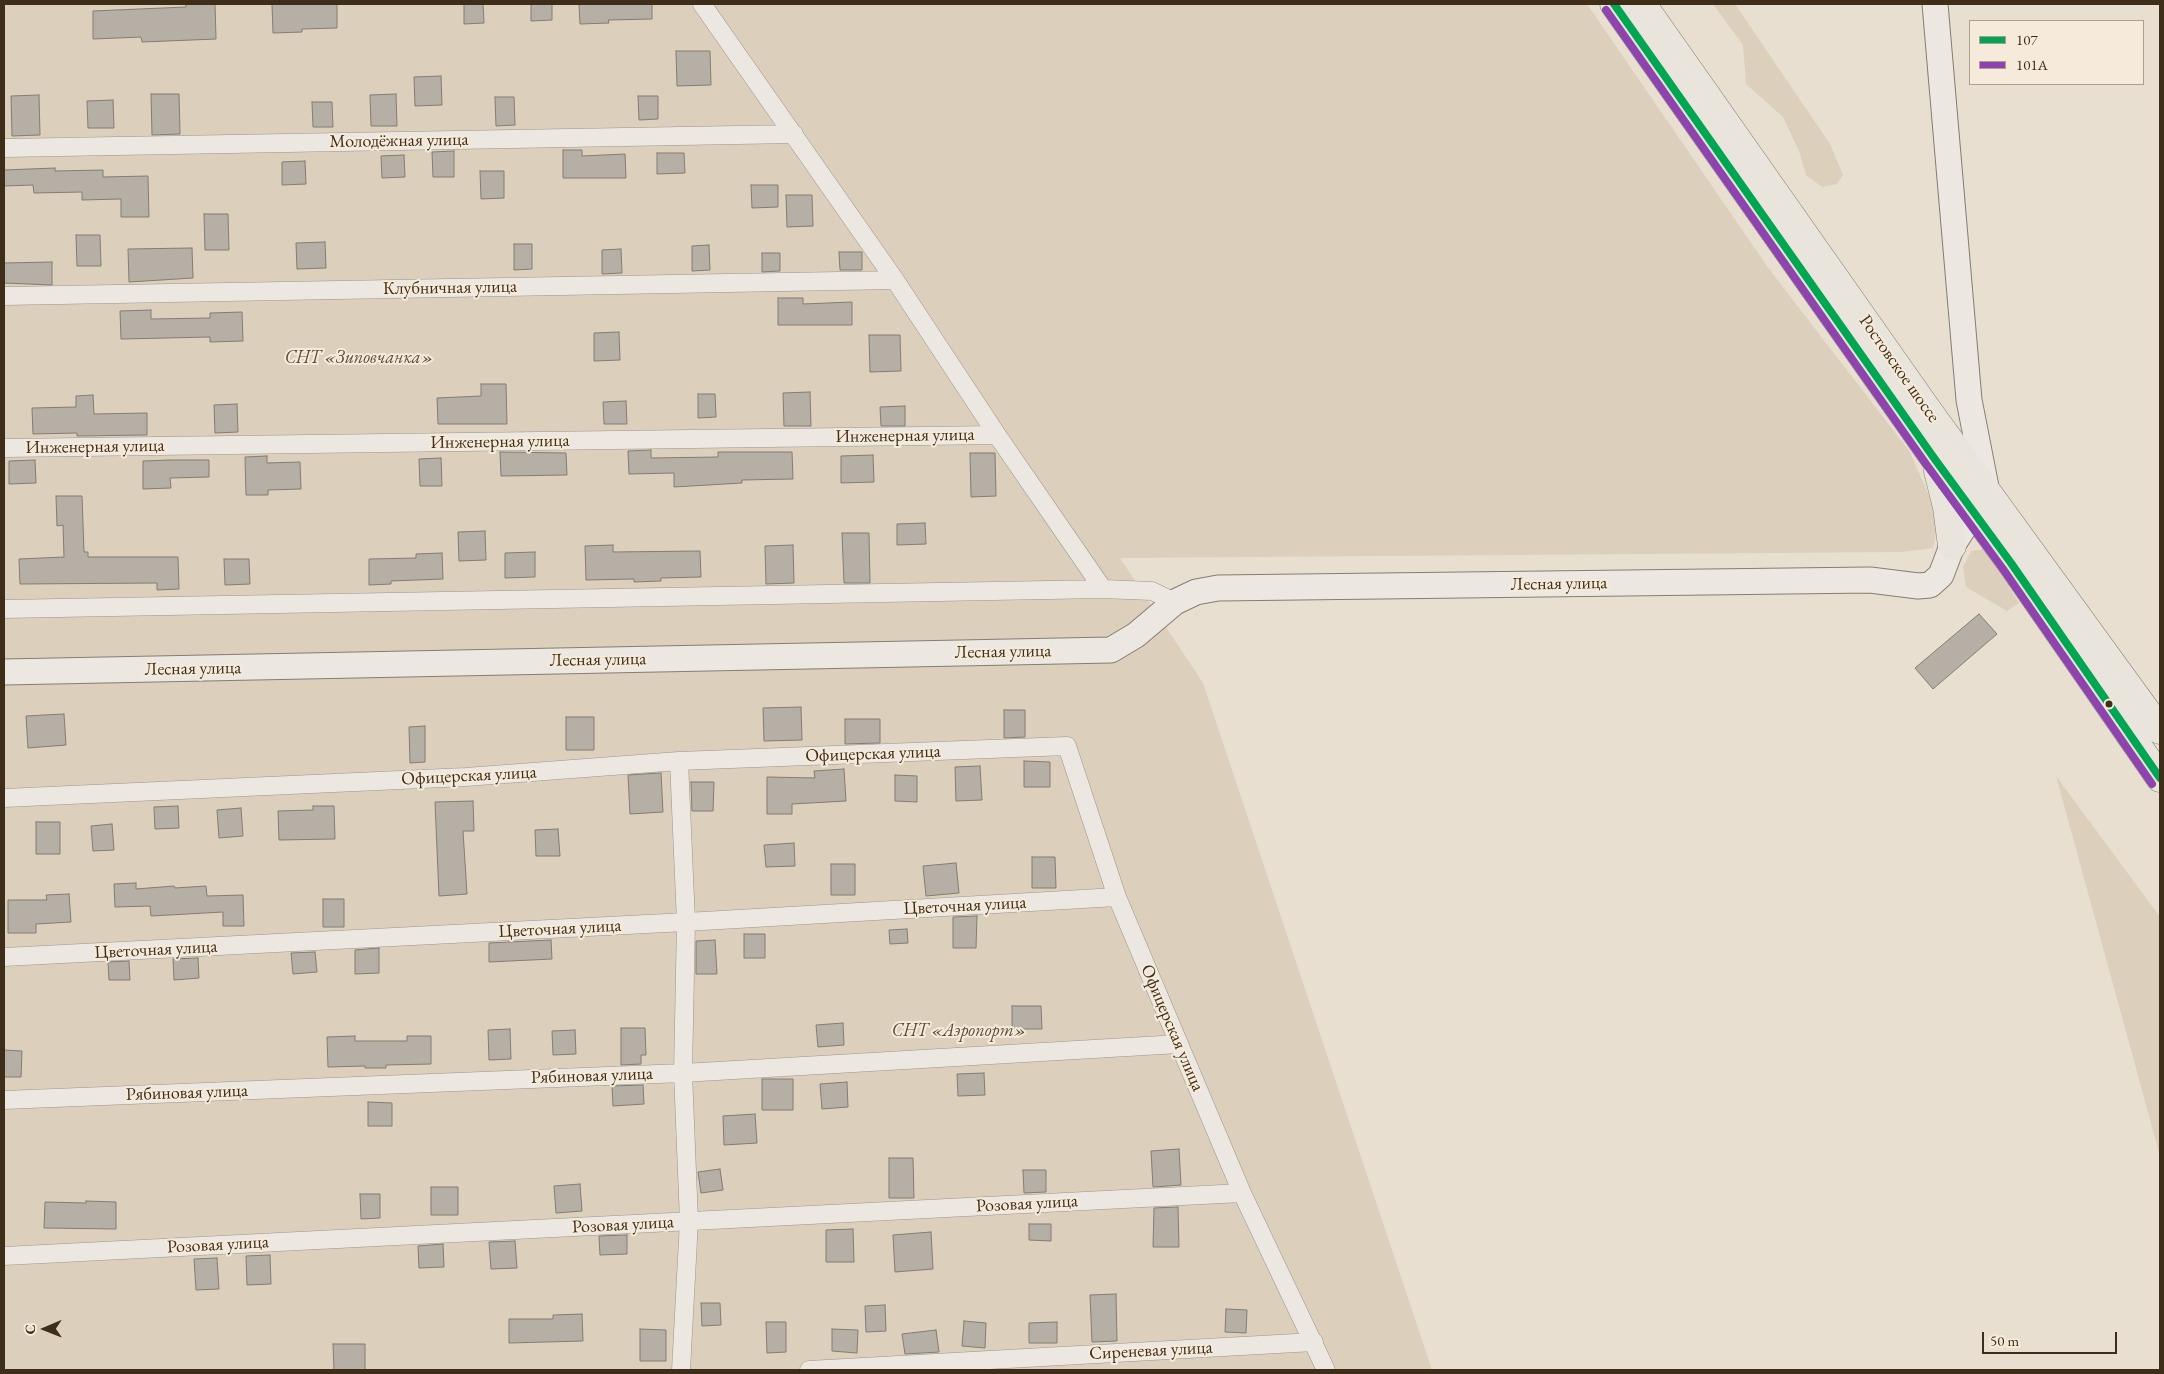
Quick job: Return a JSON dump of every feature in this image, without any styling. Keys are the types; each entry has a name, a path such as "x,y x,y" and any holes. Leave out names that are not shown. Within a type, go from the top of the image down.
{"highway":[{"name":"Ростовское шоссе","path":"1614,4 1934,458 1981,502 2160,730"},
{"name":"Ростовское шоссе","path":"1642,4 1929,412 1981,502 2011,563 2160,778"},
{"path":"1934,458 1946,507 1952,546"}],"street":[{"path":"702,4 896,280 997,435 1102,589"},
{"path":"1935,4 1969,400 1981,502 1952,546"},
{"name":"Молодёжная улица","path":"4,148 794,134"},
{"name":"Клубничная улица","path":"4,296 896,280"},
{"path":"1929,412 1948,416 1956,414 1964,409 1969,400"},
{"name":"Инженерная улица","path":"4,448 997,435"},
{"path":"1952,546 1982,544 1996,551 2011,563"},
{"name":"Лесная улица","path":"4,672 1110,650 1136,636 1175,602 1196,592 1218,588 1870,580 1918,586 1930,584 1940,574 1952,546"},
{"path":"4,609 1102,589 1152,591 1175,602"},
{"name":"Офицерская улица","path":"4,798 466,777 679,762 1067,746 1117,897 1242,1194 1326,1370"},
{"path":"679,762 686,922 683,1073 689,1221 681,1370"},
{"name":"Цветочная улица","path":"4,957 686,922 1117,897"},
{"name":"Рябиновая улица","path":"4,1100 683,1073 1180,1044"},
{"name":"Розовая улица","path":"4,1256 1242,1194"},
{"name":"Сиреневая улица","path":"809,1370 1314,1342"}],"green space":[{"path":"4,4 1587,4 1769,269 1910,452 1939,519 1933,548 1902,552 1120,558 1203,683 1432,1370 4,1370"},
{"path":"1713,4 1735,4 1830,144 1843,175 1837,184 1822,187 1806,175 1799,151 1783,117 1746,84 1743,45"},
{"path":"1985,549 2019,603 2007,611 1966,587 1963,567 1971,551"},
{"path":"2056,776 2160,917 2160,1156"}],"building":[{"path":"186,4 215,4 216,39 142,42 141,37 93,39 93,11 186,7"},
{"path":"272,4 337,4 337,28 302,29 302,32 273,33"},
{"path":"464,4 483,4 484,23 464,24"},
{"path":"531,4 552,4 552,20 531,21"},
{"path":"579,4 652,4 652,19 608,20 609,23 580,24"},
{"path":"676,51 710,51 711,85 677,86"},
{"path":"441,76 442,105 415,106 414,77"},
{"path":"151,94 179,94 180,134 152,135"},
{"path":"396,94 397,126 371,126 370,95"},
{"path":"39,95 40,135 12,136 11,96"},
{"path":"638,96 658,96 658,119 639,120"},
{"path":"495,97 514,97 515,125 496,126"},
{"path":"113,100 114,128 88,128 87,101"},
{"path":"312,102 332,102 333,127 313,127"},
{"path":"563,150 582,150 582,156 625,154 626,178 563,178"},
{"path":"454,151 454,177 433,177 432,152"},
{"path":"657,153 684,153 685,173 657,174"},
{"path":"404,155 405,177 382,178 381,156"},
{"path":"305,161 306,184 282,185 282,162"},
{"path":"55,168 55,171 103,170 103,177 148,176 149,217 121,217 121,199 82,200 82,192 34,193 33,185 4,186 4,170"},
{"path":"480,171 504,171 504,198 481,199"},
{"path":"751,185 778,185 778,207 752,208"},
{"path":"786,195 812,195 813,226 787,227"},
{"path":"204,214 228,214 229,250 205,250"},
{"path":"76,235 100,235 101,266 77,266"},
{"path":"325,242 326,268 297,269 296,243"},
{"path":"514,244 532,244 532,269 514,270"},
{"path":"709,245 710,270 692,271 692,246"},
{"path":"192,248 193,278 129,282 128,249"},
{"path":"621,249 622,273 602,274 602,250"},
{"path":"839,252 862,252 862,270 840,270"},
{"path":"762,253 780,253 780,271 762,272"},
{"path":"52,262 52,285 4,283 4,263"},
{"path":"778,298 803,298 803,304 852,302 852,325 778,325"},
{"path":"151,310 151,319 210,318 210,313 242,312 243,341 210,342 210,337 121,339 120,311"},
{"path":"619,332 620,360 594,361 594,333"},
{"path":"869,335 900,335 901,371 870,372"},
{"path":"481,384 506,384 507,424 438,424 437,398 481,396"},
{"path":"810,392 811,426 784,426 783,393"},
{"path":"698,394 715,394 716,417 698,418"},
{"path":"93,395 94,414 147,413 147,435 77,436 77,433 33,434 32,408 76,407 76,396"},
{"path":"626,401 627,424 604,424 603,402"},
{"path":"237,404 238,432 215,433 214,405"},
{"path":"905,406 905,426 881,426 880,407"},
{"path":"651,450 651,458 718,457 718,452 792,452 793,479 742,480 742,483 674,487 674,473 629,474 628,451"},
{"path":"500,452 566,453 567,475 501,476"},
{"path":"970,453 995,453 996,496 971,497"},
{"path":"873,455 874,482 841,483 841,456"},
{"path":"267,456 267,463 300,462 301,489 268,490 268,495 246,495 245,457"},
{"path":"441,458 442,486 420,486 419,459"},
{"path":"35,460 36,483 9,484 9,461"},
{"path":"209,460 209,477 170,478 171,488 143,489 143,461"},
{"path":"56,496 82,496 84,552 88,552 88,557 178,557 179,589 157,590 157,583 20,584 19,559 64,557 63,525 57,526"},
{"path":"925,523 926,544 897,545 897,524"},
{"path":"485,531 486,560 459,561 458,532"},
{"path":"842,533 869,533 870,583 844,583"},
{"path":"613,545 613,552 700,551 701,577 661,578 661,581 634,582 634,579 586,580 585,546"},
{"path":"793,545 794,583 766,584 765,546"},
{"path":"535,552 535,577 505,578 505,553"},
{"path":"442,553 443,579 391,581 391,584 369,585 369,559 416,558 416,554"},
{"path":"224,559 249,559 250,584 225,585"},
{"path":"1979,614 1997,634 1933,689 1915,668"},
{"path":"801,707 802,740 764,741 763,708"},
{"path":"1004,710 1025,710 1025,737 1004,738"},
{"path":"64,714 66,745 28,748 26,716"},
{"path":"566,717 594,717 594,750 566,750"},
{"path":"845,719 880,719 880,743 845,744"},
{"path":"425,726 425,762 410,763 409,727"},
{"path":"1024,761 1050,762 1050,787 1024,787"},
{"path":"980,766 982,800 956,801 955,767"},
{"path":"844,769 846,801 792,804 792,814 767,814 767,777 815,778 814,771"},
{"path":"661,773 663,812 630,814 628,775"},
{"path":"895,775 917,776 917,802 895,801"},
{"path":"691,782 714,782 713,811 692,811"},
{"path":"473,801 474,831 463,831 467,894 439,896 435,802"},
{"path":"178,806 179,828 155,829 154,807"},
{"path":"313,806 334,806 335,839 279,840 278,811 313,810"},
{"path":"241,808 243,836 219,838 217,810"},
{"path":"36,822 60,822 60,854 36,854"},
{"path":"112,824 114,850 93,851 91,826"},
{"path":"558,829 560,856 536,856 535,830"},
{"path":"794,843 795,866 766,867 764,845"},
{"path":"1032,857 1055,857 1056,888 1032,888"},
{"path":"956,863 959,893 926,896 923,866"},
{"path":"831,864 855,864 855,895 831,895"},
{"path":"136,883 136,889 206,886 207,896 243,895 244,926 223,926 223,912 151,916 150,906 115,907 114,884"},
{"path":"69,894 71,922 36,924 36,933 8,933 8,900 47,900 46,895"},
{"path":"323,899 344,899 344,927 323,927"},
{"path":"977,916 976,948 953,948 953,917"},
{"path":"907,929 908,943 890,944 889,930"},
{"path":"744,934 765,934 765,958 744,958"},
{"path":"551,940 552,959 489,962 489,943"},
{"path":"715,940 717,974 696,974 696,941"},
{"path":"379,948 379,973 355,974 355,950"},
{"path":"315,952 317,972 293,974 291,953"},
{"path":"198,958 199,978 174,980 173,959"},
{"path":"129,961 130,980 109,980 108,962"},
{"path":"1012,1006 1041,1006 1042,1029 1012,1029"},
{"path":"843,1023 844,1045 818,1047 816,1025"},
{"path":"621,1028 645,1028 646,1055 641,1055 641,1064 621,1065"},
{"path":"510,1029 511,1059 489,1060 488,1030"},
{"path":"575,1030 576,1054 553,1055 552,1031"},
{"path":"355,1036 355,1041 407,1041 407,1036 431,1036 431,1064 386,1065 386,1068 365,1068 365,1066 328,1067 327,1037"},
{"path":"4,1050 22,1051 21,1077 4,1077"},
{"path":"984,1073 985,1095 958,1096 957,1074"},
{"path":"762,1079 793,1079 793,1110 762,1110"},
{"path":"847,1082 848,1107 822,1109 820,1084"},
{"path":"643,1085 644,1104 613,1106 612,1086"},
{"path":"368,1102 392,1103 392,1126 368,1126"},
{"path":"755,1114 757,1143 724,1145 723,1116"},
{"path":"1179,1149 1181,1185 1153,1187 1151,1151"},
{"path":"889,1158 913,1158 914,1198 889,1198"},
{"path":"720,1169 723,1190 701,1193 698,1172"},
{"path":"1023,1170 1046,1170 1046,1192 1024,1193"},
{"path":"580,1184 582,1211 556,1213 554,1186"},
{"path":"431,1187 458,1187 458,1215 431,1215"},
{"path":"360,1194 380,1194 380,1218 361,1219"},
{"path":"86,1201 116,1202 116,1229 44,1228 45,1202 86,1203"},
{"path":"1178,1207 1179,1247 1153,1247 1154,1208"},
{"path":"1029,1224 1051,1224 1051,1241 1029,1240"},
{"path":"853,1229 854,1262 826,1262 826,1230"},
{"path":"931,1232 933,1269 895,1272 893,1235"},
{"path":"627,1235 627,1254 600,1255 599,1236"},
{"path":"515,1241 517,1268 491,1269 489,1242"},
{"path":"443,1244 444,1267 419,1268 418,1246"},
{"path":"270,1255 271,1284 247,1285 246,1256"},
{"path":"217,1258 219,1289 196,1290 194,1259"},
{"path":"1116,1294 1117,1341 1092,1342 1090,1295"},
{"path":"701,1303 720,1303 721,1325 702,1326"},
{"path":"885,1305 886,1331 866,1332 865,1306"},
{"path":"1226,1309 1247,1310 1246,1333 1225,1332"},
{"path":"582,1314 583,1341 509,1343 509,1319 553,1319 553,1315"},
{"path":"964,1321 986,1323 985,1348 962,1346"},
{"path":"766,1322 786,1322 786,1352 767,1353"},
{"path":"1057,1322 1057,1343 1029,1343 1029,1323"},
{"path":"640,1329 666,1330 666,1361 640,1361"},
{"path":"832,1329 858,1330 857,1353 832,1351"},
{"path":"936,1330 939,1352 905,1354 902,1334"},
{"path":"333,1344 365,1344 365,1370 334,1370"}],"transit line":[{"name":"107","path":"1614,4 1934,458 2011,563 2160,778"},
{"name":"101А","path":"1606,10 1926,464 2003,569 2152,784"}],"park label":[{"name":"СНТ «Зиповчанка»","path":"359,358"},
{"name":"СНТ «Аэропорт»","path":"959,1031"}]}
